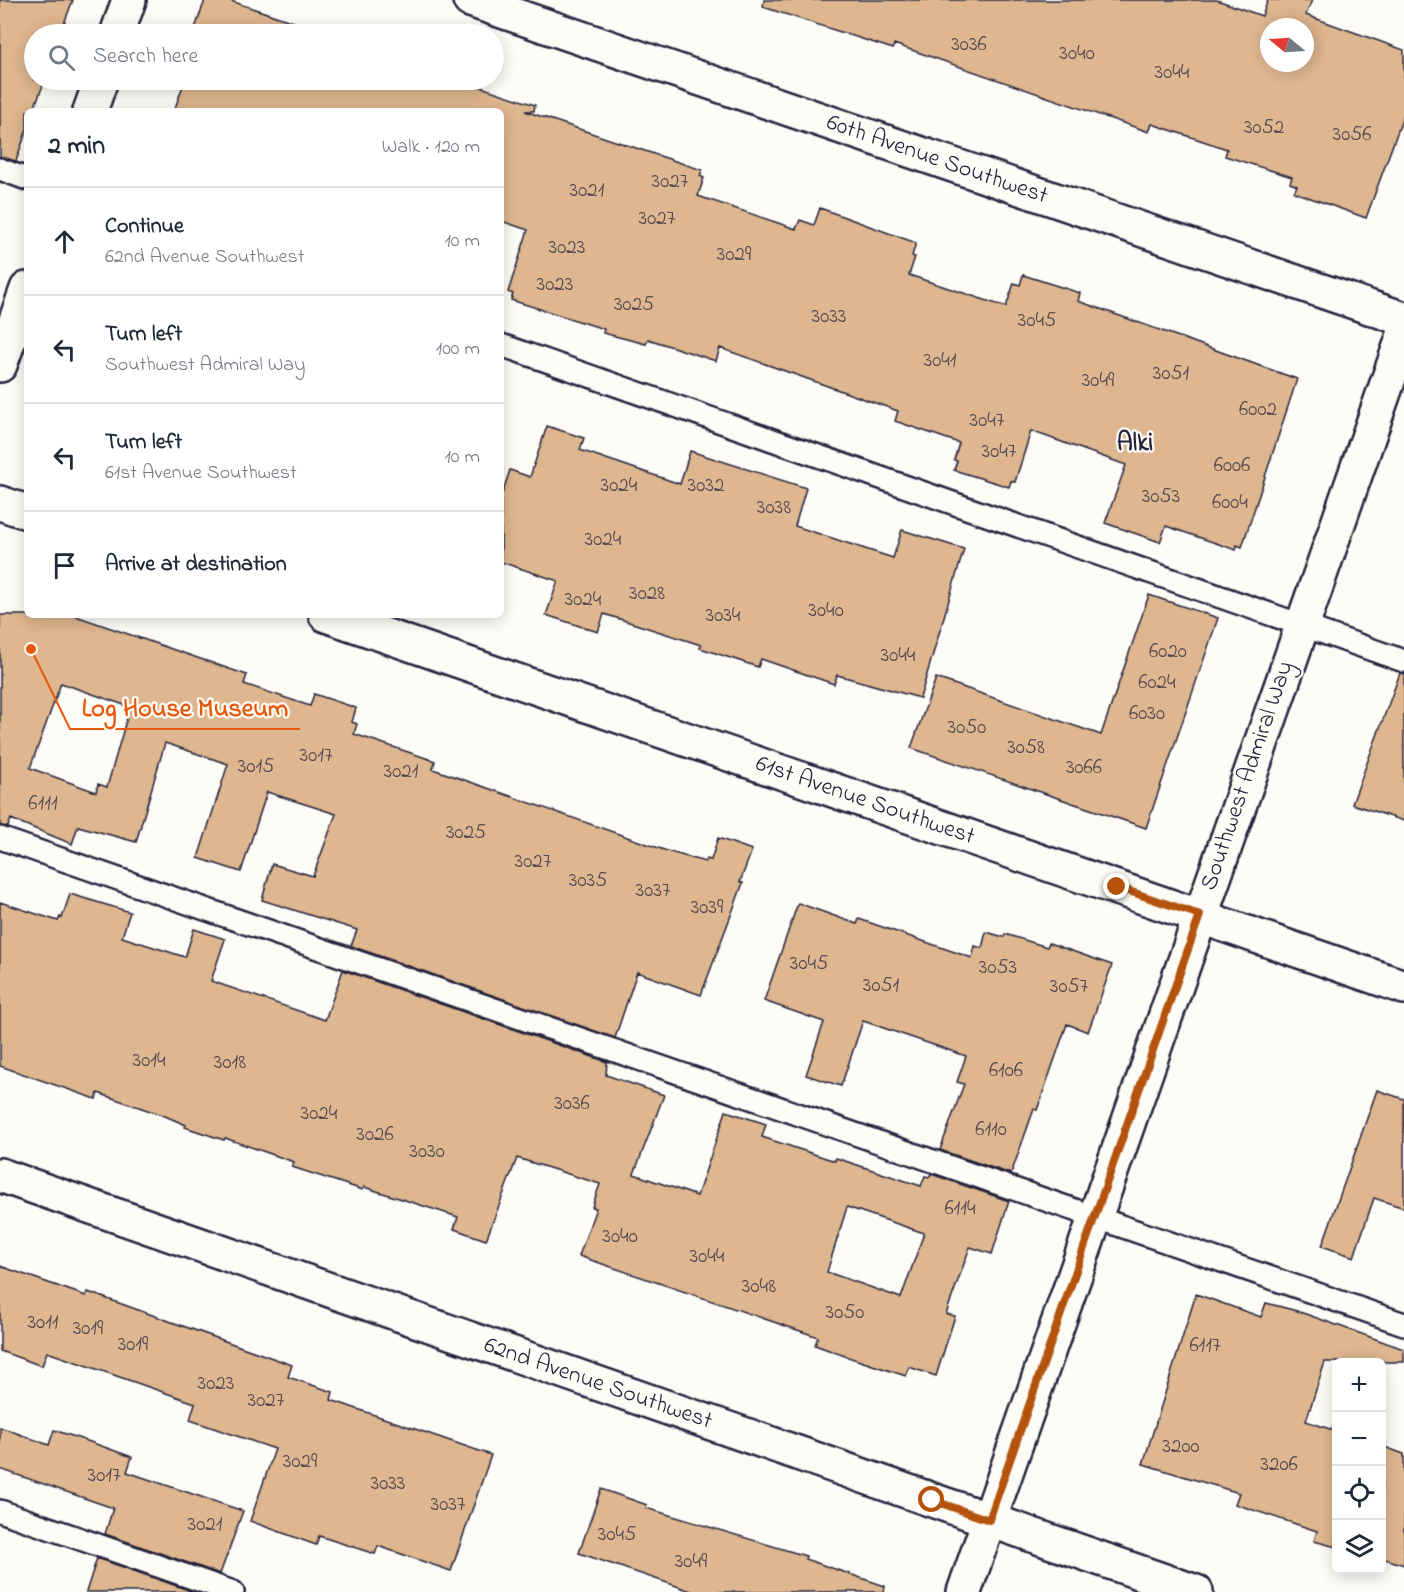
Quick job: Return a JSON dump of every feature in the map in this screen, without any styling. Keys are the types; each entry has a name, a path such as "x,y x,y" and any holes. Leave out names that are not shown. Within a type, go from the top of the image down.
{"street":[{"path":"121,24 129,0"},
{"name":"60th Avenue Southwest","path":"470,0 1404,319"},
{"path":"91,108 97,90"},
{"path":"0,365 24,297"},
{"name":"Southwest Admiral Way","path":"964,1592 1300,625 1404,335"},
{"path":"0,503 24,511"},
{"name":"61st Avenue Southwest","path":"335,618 1404,987"},
{"name":"62nd Avenue Southwest","path":"0,1175 1197,1592"}],"lane":[{"path":"0,170 24,178"},
{"path":"504,346 1404,661"},
{"path":"0,838 1404,1324"},
{"path":"0,1511 233,1592"}],"building":[{"path":"0,0 73,0 64,24 24,24 24,90 41,90 34,108 24,108 24,138 16,161 0,157"},
{"path":"205,0 228,0 299,24 197,24"},
{"path":"764,0 1217,0 1262,16 1268,0 1312,0 1306,15 1404,50 1404,114 1366,218 1294,192 1297,186 1290,183 1292,177 1225,156 1227,149 1152,124 1149,132 894,44 893,49 763,7"},
{"path":"181,90 490,90 535,105 534,111 525,111 702,170 700,176 704,178 698,196 796,229 800,220 814,225 820,208 916,243 912,256 915,257 909,275 1006,307 1014,283 1020,285 1023,275 1080,293 1078,301 1297,379 1242,547 1237,545 1236,550 1166,526 1160,542 1105,523 1126,465 1031,431 1015,482 1011,481 1009,487 954,470 957,461 954,460 959,443 895,421 898,411 720,348 716,361 648,339 646,344 603,333 604,329 511,300 513,294 508,292 528,230 504,222 504,108 175,108"},
{"path":"547,426 584,438 580,450 680,484 690,451 806,488 795,526 893,558 902,530 964,549 920,698 837,675 834,684 761,659 758,667 700,648 701,645 604,614 598,632 546,615 558,581 504,563 504,488 510,470 530,477"},
{"path":"1149,595 1218,618 1146,828 911,748 936,678 1101,735"},
{"path":"0,615 24,615 24,618 82,618 247,675 244,684 310,706 314,694 356,708 352,722 357,724 354,734 435,761 433,769 670,852 705,862 707,859 711,860 718,838 752,850 740,882 743,883 701,995 637,972 615,1038 351,946 357,930 262,900 272,864 313,876 336,814 267,792 241,872 198,858 228,764 165,743 136,842 78,826 72,844 11,819 8,827 0,826","holes":["61,683 130,707 107,787 98,784 96,792 30,768"]},
{"path":"1400,673 1404,673 1404,821 1352,804"},
{"path":"70,894 130,912 122,937 185,957 194,929 225,939 211,981 325,1020 343,970 607,1062 606,1075 664,1095 634,1174 697,1196 726,1111 766,1124 762,1137 835,1161 836,1158 921,1186 925,1176 929,1177 931,1174 1009,1201 992,1254 970,1247 946,1314 955,1316 936,1376 909,1367 906,1376 815,1345 818,1337 579,1256 596,1208 592,1207 600,1184 517,1158 486,1240 454,1229 458,1217 292,1167 294,1162 185,1127 186,1125 165,1116 98,1093 96,1099 0,1066 0,902 58,921 60,917 62,918","holes":["847,1207 924,1233 901,1298 827,1272"]},
{"path":"798,903 857,924 859,919 972,958 975,946 982,948 986,932 1004,937 1005,934 1047,947 1049,943 1112,965 1088,1032 1067,1024 1037,1110 1034,1109 1011,1174 940,1150 964,1084 957,1082 966,1056 863,1021 841,1086 806,1075 824,1022 764,1001"},
{"path":"1377,1090 1404,1099 1404,1208 1374,1198 1354,1257 1322,1246"},
{"path":"0,1266 86,1296 88,1292 292,1365 288,1377 333,1392 331,1400 491,1455 451,1571 378,1546 375,1554 319,1536 316,1545 250,1521 275,1449 190,1420 195,1403 47,1352 42,1366 0,1351"},
{"path":"1196,1294 1261,1317 1266,1303 1297,1311 1404,1349 1404,1362 1386,1362 1386,1358 1332,1358 1332,1362 1325,1362 1306,1421 1332,1430 1332,1546 1314,1541 1317,1531 1235,1504 1239,1493 1143,1464"},
{"path":"0,1427 49,1445 54,1430 93,1443 132,1457 127,1472 243,1511 220,1574 105,1534 113,1508 0,1469"},
{"path":"1386,1447 1404,1454 1404,1565 1386,1559"},
{"path":"601,1489 647,1505 646,1508 806,1556 805,1559 885,1586 884,1592 694,1592 579,1553"},
{"path":"97,1558 194,1592 86,1592"}],"place":[{"name":"Log House Museum","path":"31,649"}],"district":[{"name":"Alki","path":"1135,444"}],"route":[{"path":"932,1500 989,1520 1200,915 1117,887"}]}
